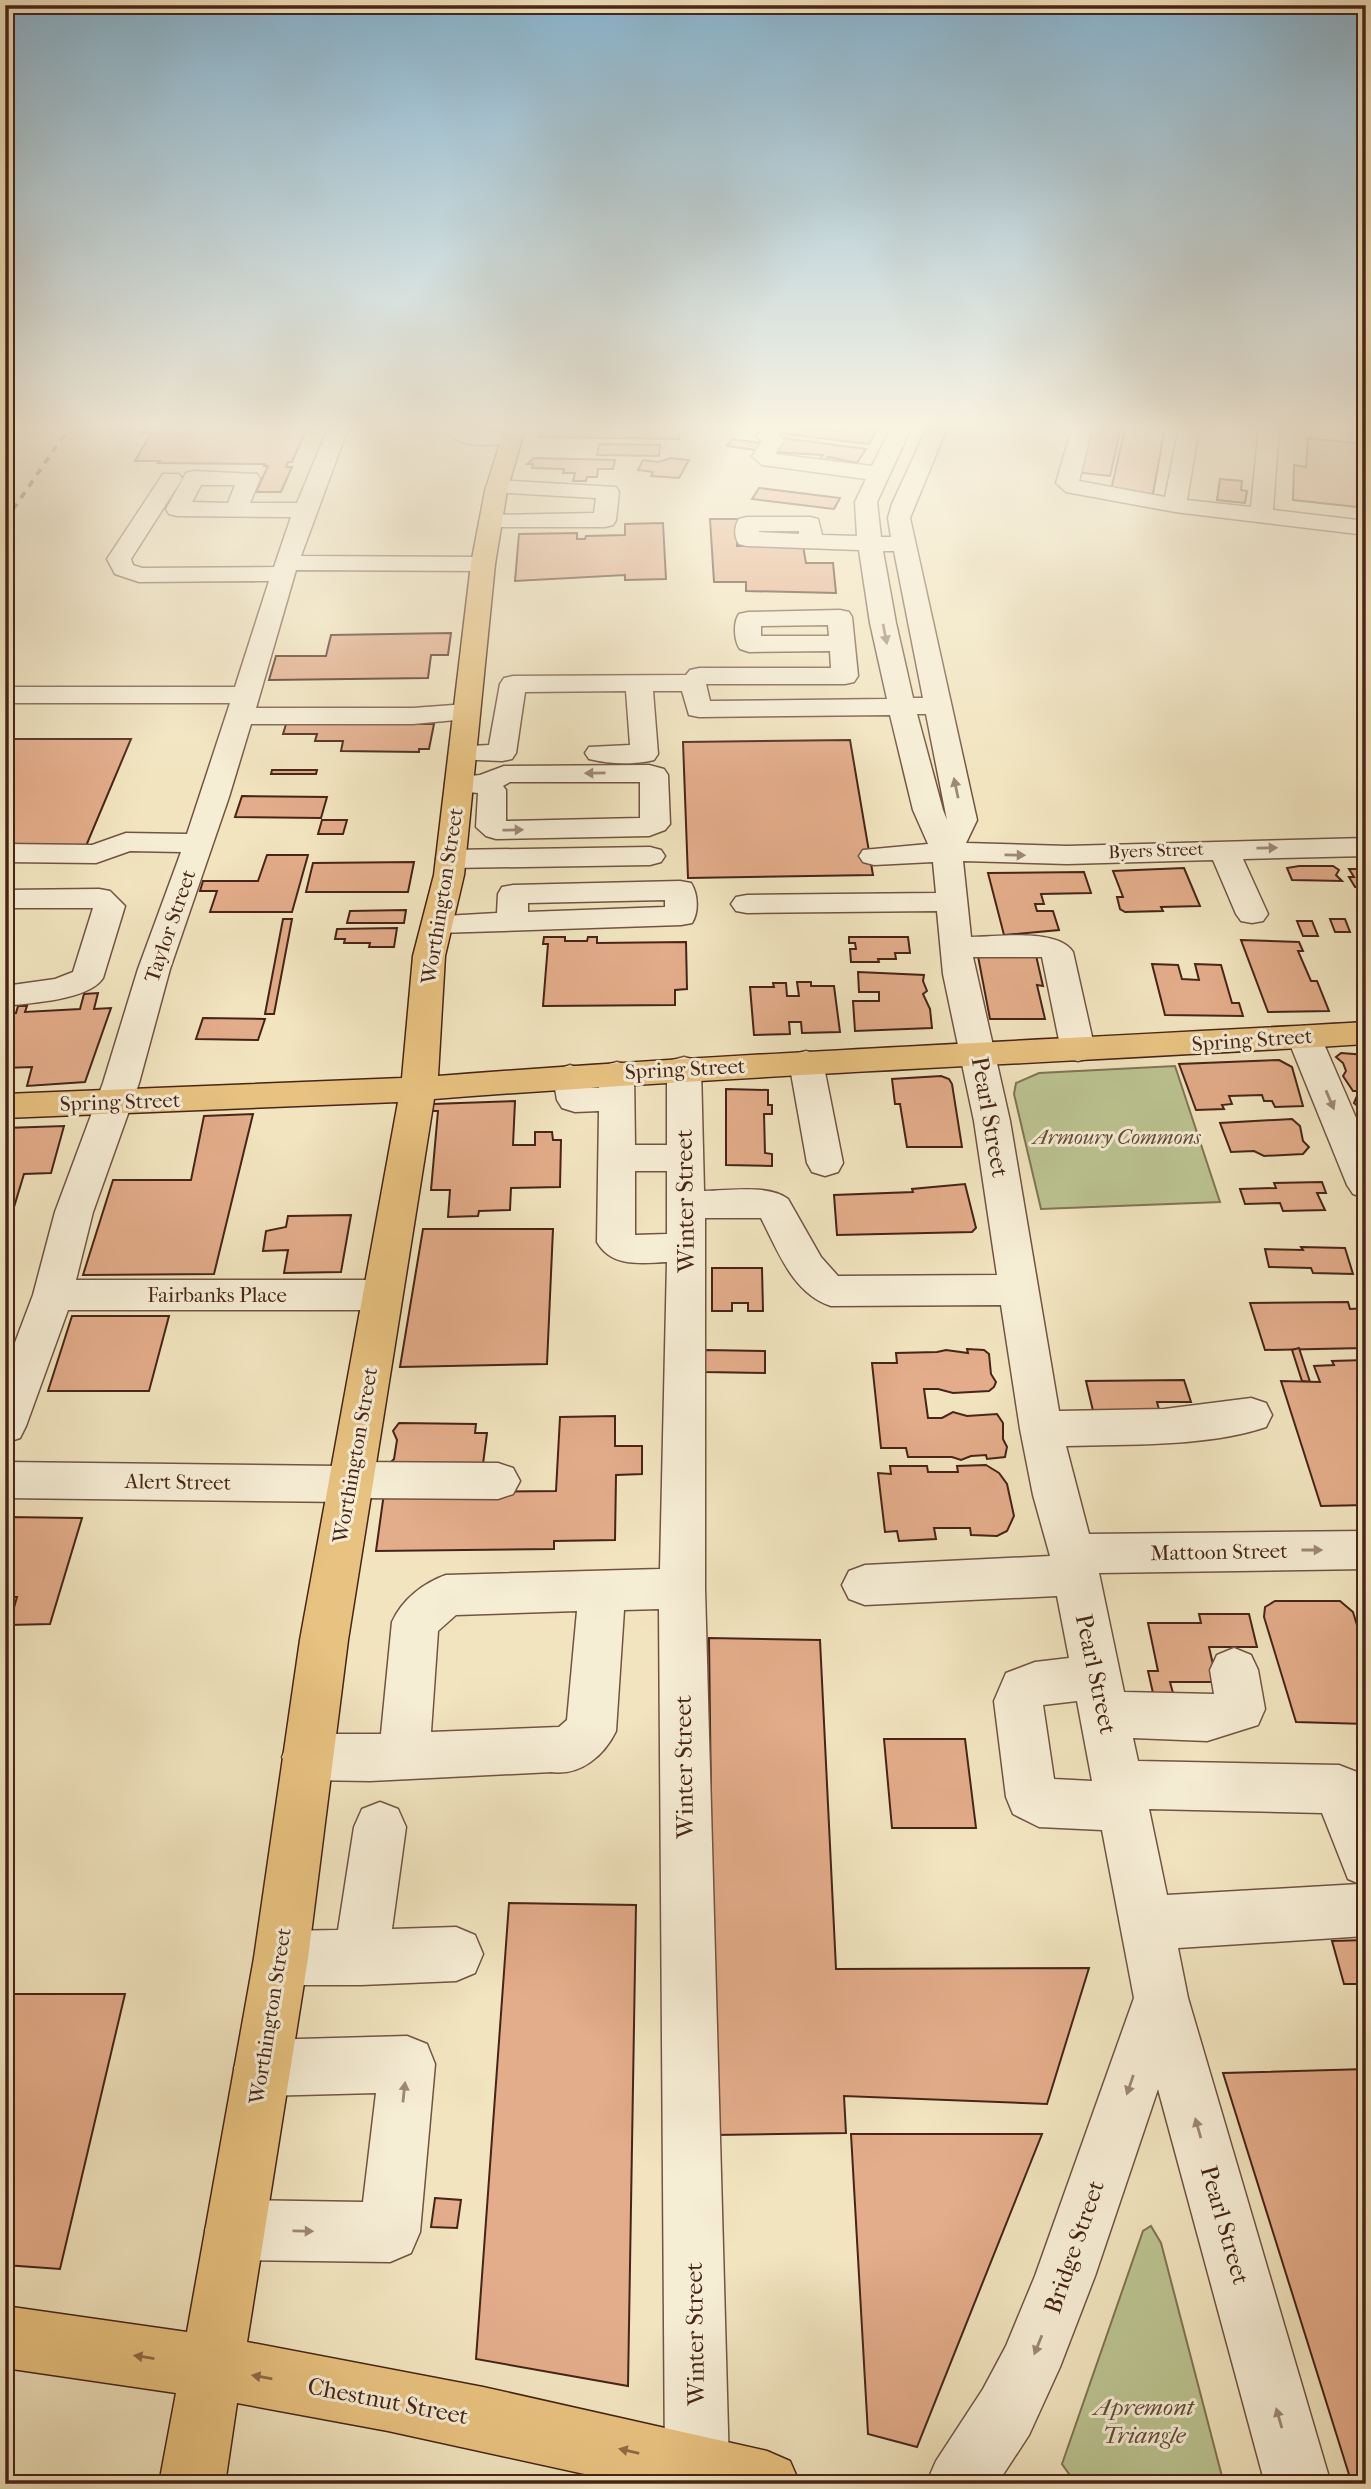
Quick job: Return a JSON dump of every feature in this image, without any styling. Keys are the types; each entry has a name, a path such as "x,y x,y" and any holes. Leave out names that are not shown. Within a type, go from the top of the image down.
{"main road":[{"name":"Worthington Street","path":"192,2484 281,1958 307,1757 350,1482 418,1090 429,956 439,924 451,859 477,769 467,712 487,544"},
{"name":"Spring Street","path":"617,1086 684,1069 979,1056 1366,1032"},
{"name":"Spring Street","path":"5,1106 418,1090 570,1077"},
{"name":"Chestnut Street","path":"5,2337 212,2368 514,2426 767,2484"}],"street":[{"path":"129,544 119,559 123,569 139,575 355,564 483,564"},
{"name":"Taylor Street","path":"5,1426 53,1295 74,1212 115,1102 154,968 198,843 293,544"},
{"name":"Pearl Street","path":"871,544 902,706 928,810 947,852 956,947 979,1056 1041,1429 1074,1565 1161,1998 1298,2484"},
{"name":"Pearl Street","path":"904,544 962,820 947,852"},
{"path":"734,602 880,601"},
{"path":"843,643 850,707"},
{"path":"845,676 699,676 694,683 699,709 939,706"},
{"path":"477,769 513,684 694,683"},
{"path":"477,769 644,754 639,684"},
{"path":"5,695 413,716 467,712"},
{"path":"477,769 504,774 649,773 654,775 655,824 649,827 496,830 491,827 492,790 477,769"},
{"path":"5,853 96,854 126,842 198,843"},
{"name":"Byers Street","path":"874,856 947,852 1057,855 1366,846"},
{"path":"1223,849 1252,914"},
{"path":"451,859 650,856"},
{"path":"5,899 99,898 109,906 87,978 61,988 5,996"},
{"path":"747,904 951,902"},
{"path":"439,924 512,922"},
{"path":"956,947 1043,946 1057,952 1078,1050"},
{"path":"1304,1037 1366,1185"},
{"path":"806,1062 825,1163"},
{"name":"Winter Street","path":"684,1069 687,1375 682,1588 697,2466"},
{"path":"570,1077 575,1100 617,1086 616,1242 626,1249 684,1203"},
{"path":"615,1158 684,1203 770,1205 775,1209 811,1272 823,1288 831,1292 1019,1290"},
{"name":"Fairbanks Place","path":"53,1295 382,1295"},
{"path":"1041,1429 1164,1426 1251,1415"},
{"name":"Alert Street","path":"5,1480 498,1481"},
{"name":"Mattoon Street","path":"865,1585 1074,1565 1366,1550"},
{"path":"404,1756 415,1622 446,1595 682,1588"},
{"path":"307,1757 404,1756 552,1749 566,1751 591,1731 601,1591"},
{"path":"1234,1670 1241,1709 1207,1718 1035,1684 1023,1689 1018,1701 1031,1797 1039,1803 1121,1796 1339,1789 1366,1861"},
{"path":"361,1958 380,1827"},
{"path":"1146,1923 1366,1910"},
{"path":"281,1958 456,1954"},
{"name":"Bridge Street","path":"959,2484 1006,2412 1029,2367 1065,2276 1161,1998"},
{"path":"235,2230 390,2232 407,2064 262,2068"}],"green space":[{"name":"Armoury Commons","path":"1175,1066 1220,1202 1041,1209 1014,1094 1016,1083 1039,1073"},
{"name":"Apremont Triangle","path":"1151,2226 1161,2243 1224,2484 1086,2484 1074,2481 1062,2464 1143,2231"}],"building":[{"path":"518,544 664,544 666,579 625,580 625,575 515,581"},
{"path":"712,544 803,546 806,563 833,563 836,593 746,591 746,582 714,582"},
{"path":"451,633 448,655 431,655 428,678 269,680 276,656 326,656 331,635"},
{"path":"287,721 320,724 434,724 429,749 419,749 419,752 341,751 343,741 315,741 317,734 283,734"},
{"path":"5,739 131,739 86,846 5,846"},
{"path":"850,740 873,875 688,878 683,742"},
{"path":"272,770 317,770 316,774 271,774"},
{"path":"242,796 327,797 321,818 235,817"},
{"path":"322,820 347,820 343,834 318,834"},
{"path":"267,855 308,855 292,912 210,912 217,891 200,891 203,881 258,881"},
{"path":"414,862 408,892 306,892 313,863"},
{"path":"1363,865 1366,865 1366,886 1355,887 1349,877 1354,877 1349,869 1365,869"},
{"path":"1333,866 1339,870 1336,875 1342,881 1292,880 1287,868"},
{"path":"1184,868 1200,906 1161,907 1163,911 1125,912 1120,909 1117,897 1123,897 1113,871"},
{"path":"1084,872 1091,893 1041,894 1044,904 1035,904 1037,911 1053,911 1059,930 1004,935 988,873"},
{"path":"406,910 404,923 347,923 350,911"},
{"path":"283,919 292,919 274,1014 265,1014"},
{"path":"1330,919 1345,919 1350,932 1335,932"},
{"path":"1297,921 1312,921 1318,936 1303,936"},
{"path":"397,928 394,947 369,947 370,943 344,943 345,939 335,939 337,929"},
{"path":"544,937 587,941 588,937 597,937 597,943 686,942 687,989 675,990 675,1005 543,1006 548,944 543,944"},
{"path":"849,937 908,937 910,953 895,953 896,959 878,959 879,962 851,962 850,949 856,949 855,943 849,943"},
{"path":"1241,940 1299,942 1303,951 1298,951 1311,981 1317,981 1329,1011 1268,1012"},
{"path":"977,951 1035,951 1043,986 1037,985 1045,1019 990,1019"},
{"path":"1152,964 1178,965 1182,979 1199,980 1195,964 1221,965 1232,1003 1239,1003 1243,1016 1165,1015"},
{"path":"858,972 924,975 927,991 923,994 930,1009 932,1028 855,1031 853,1001 879,1001 879,992 859,992"},
{"path":"797,982 811,982 811,986 834,986 840,1032 802,1033 801,1022 789,1022 790,1034 754,1035 750,987 774,987 773,983 786,983 787,996 799,996"},
{"path":"98,993 94,1009 111,1008 85,1082 27,1086 32,1067 5,1068 5,1014 16,1013 18,1006 27,1006 25,1012 80,1009 84,994"},
{"path":"203,1018 265,1019 258,1040 196,1039"},
{"path":"1341,1053 1366,1055 1366,1091 1353,1091 1343,1076 1346,1071 1343,1063 1336,1057"},
{"path":"1279,1060 1292,1067 1303,1106 1275,1107 1272,1101 1264,1101 1262,1095 1229,1096 1232,1104 1222,1105 1224,1109 1196,1110 1179,1064"},
{"path":"941,1076 949,1079 952,1084 962,1147 907,1147 900,1104 895,1104 892,1079"},
{"path":"726,1089 768,1090 768,1105 772,1105 772,1114 764,1114 765,1153 772,1154 772,1166 726,1165"},
{"path":"1366,1095 1366,1123 1360,1108 1354,1103 1357,1096"},
{"path":"515,1101 513,1145 535,1145 535,1132 552,1132 553,1140 561,1140 560,1187 511,1188 510,1210 479,1211 478,1216 448,1217 450,1190 431,1190 438,1111 432,1111 432,1104"},
{"path":"253,1114 214,1274 83,1275 113,1180 191,1180 204,1116"},
{"path":"1292,1119 1300,1126 1303,1141 1309,1147 1303,1154 1264,1156 1254,1151 1231,1152 1220,1123"},
{"path":"64,1126 51,1173 24,1174 11,1217 5,1217 5,1128"},
{"path":"1322,1182 1326,1193 1317,1193 1325,1210 1283,1211 1280,1203 1245,1204 1240,1189 1276,1188 1274,1183"},
{"path":"965,1184 976,1228 972,1232 837,1235 834,1195 913,1192 912,1189"},
{"path":"351,1215 341,1272 284,1273 288,1250 263,1251 266,1231 286,1227 288,1216"},
{"path":"423,1229 553,1229 547,1364 400,1367"},
{"path":"1301,1247 1345,1248 1353,1274 1313,1273 1311,1268 1269,1267 1265,1249 1303,1250"},
{"path":"712,1268 762,1268 763,1311 748,1311 748,1303 732,1303 732,1311 712,1311"},
{"path":"1348,1302 1350,1309 1366,1308 1366,1341 1361,1341 1364,1348 1265,1350 1250,1303"},
{"path":"72,1316 169,1316 149,1391 48,1391"},
{"path":"1299,1348 1310,1382 1302,1381 1292,1350"},
{"path":"967,1349 984,1350 989,1354 991,1374 996,1382 994,1387 989,1391 953,1393 924,1389 928,1418 942,1418 953,1412 967,1416 997,1414 1003,1423 1003,1439 1007,1447 1005,1457 987,1459 986,1455 971,1456 961,1460 952,1457 908,1457 906,1448 881,1448 872,1363 897,1363 896,1353 946,1350 968,1353"},
{"path":"705,1350 765,1351 765,1373 705,1372"},
{"path":"1366,1360 1366,1505 1321,1506 1281,1381 1320,1382 1314,1366 1334,1365 1332,1361"},
{"path":"1184,1380 1191,1402 1157,1402 1162,1421 1094,1415 1086,1381"},
{"path":"615,1416 615,1446 642,1446 642,1474 616,1475 615,1540 554,1541 554,1549 376,1551 384,1493 556,1491 560,1417"},
{"path":"399,1423 476,1424 475,1433 487,1433 483,1464 387,1466 394,1459 397,1440 393,1431"},
{"path":"986,1465 999,1473 1007,1484 1014,1516 1007,1531 997,1536 971,1535 970,1528 934,1528 936,1539 899,1541 897,1531 885,1532 878,1473 891,1474 890,1466 927,1466 928,1472 958,1472 957,1466"},
{"path":"6,1517 82,1518 50,1624 9,1625 17,1597 5,1597"},
{"path":"1275,1601 1340,1601 1353,1612 1366,1655 1366,1724 1296,1722 1264,1617 1265,1607"},
{"path":"1199,1614 1249,1614 1257,1647 1209,1647 1217,1682 1170,1682 1173,1693 1153,1693 1148,1671 1158,1671 1148,1623 1201,1623"},
{"path":"709,1638 820,1640 836,1969 1089,1968 1047,2104 844,2096 846,2133 715,2135"},
{"path":"884,1739 965,1739 976,1828 892,1828"},
{"path":"509,1903 636,1905 628,2386 476,2359"},
{"path":"1366,1940 1366,1984 1344,1984 1332,1941"},
{"path":"14,1994 125,1994 60,2269 5,2265 5,2025"},
{"path":"1366,2069 1366,2484 1352,2484 1223,2073"},
{"path":"851,2134 1042,2134 917,2447 868,2434"},
{"path":"435,2198 461,2200 457,2228 431,2227"}]}
